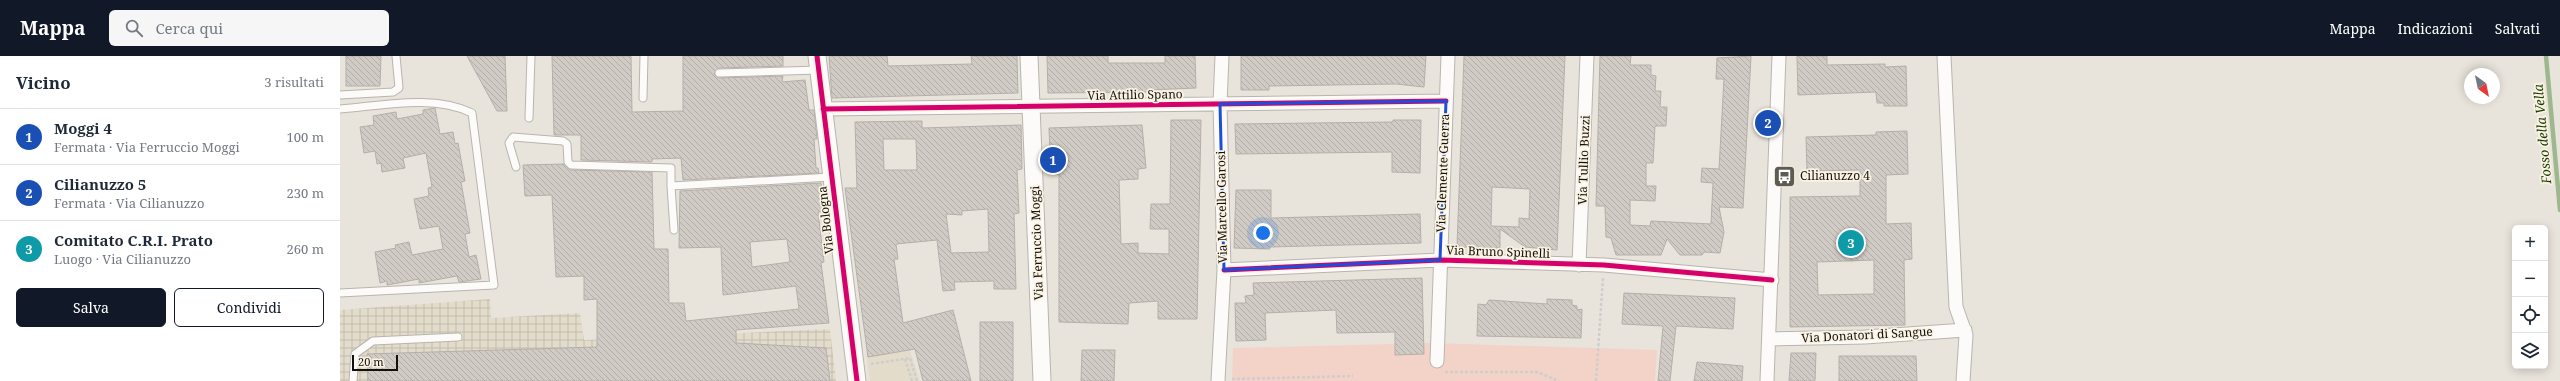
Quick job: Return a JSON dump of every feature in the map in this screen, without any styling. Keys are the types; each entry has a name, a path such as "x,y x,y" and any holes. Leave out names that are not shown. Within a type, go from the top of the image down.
{"street":[{"name":"Via Ferruccio Moggi","path":"1029,56 1042,381"},
{"name":"Via Marcello Garosi","path":"1218,380 1224,270 1220,104 1222,56"},
{"name":"Via Clemente Guerra","path":"1439,367 1440,260 1448,56"},
{"name":"Via Tullio Buzzi","path":"1579,265 1587,56"},
{"path":"1767,381 1770,339 1780,56"},
{"path":"1944,56 1956,307 1966,335 1964,381"},
{"name":"Via Bologna","path":"818,63 856,374"},
{"name":"Via Attilio Spano","path":"823,109 1446,101"},
{"name":"Via Bruno Spinelli","path":"1224,270 1440,260 1604,265 1772,280"},
{"name":"Via Donatori di Sangue","path":"1770,339 1865,336 1965,330"}],"lane":[{"path":"340,95 393,92 399,88 396,56"},
{"path":"529,118 531,56"},
{"path":"643,98 644,56"},
{"path":"719,73 818,63"},
{"path":"340,109 422,103 457,106 472,113 494,286 340,293"},
{"path":"516,167 509,142 513,137 562,141 567,144 568,162 571,165 671,168 674,230"},
{"path":"672,186 832,177"},
{"path":"353,381 355,354 373,341 458,336"}],"path":[{"path":"1596,381 1604,265"},
{"path":"856,374 910,358 917,381"},
{"path":"905,359 912,381"},
{"path":"1439,367 1537,372 1559,381"},
{"path":"1218,380 1353,376"}],"highlighted area":[{"path":"1446,101 1440,260 1224,270 1220,104"}],"shaded area":[{"path":"490,299 491,318 580,313 584,340 830,329 836,381 340,381 340,310"},
{"path":"1432,343 1657,350 1655,381 1232,381 1233,348"},
{"path":"910,351 920,381 870,381 866,353"}],"building":[{"path":"346,56 381,56 380,86 346,86"},
{"path":"467,56 505,56 507,111 497,111"},
{"path":"552,56 631,56 632,112 683,111 683,56 783,56 783,66 719,68 714,74 719,78 783,76 782,82 805,80 809,110 814,110 817,139 814,139 816,168 818,168 819,173 683,180 681,158 652,159 652,162 581,160 581,135 554,135"},
{"path":"829,56 887,56 888,66 972,64 971,56 1017,56 1018,93 832,98"},
{"path":"1047,56 1108,56 1108,63 1165,63 1165,56 1195,56 1196,88 1148,90 1148,92 1048,93"},
{"path":"1241,56 1426,56 1424,87 1396,84 1269,86 1269,90 1241,90"},
{"path":"1464,56 1565,56 1557,250 1525,247 1500,229 1500,248 1457,247","holes":["1492,187 1530,189 1529,219 1519,218 1519,227 1491,226"]},
{"path":"1600,56 1631,56 1630,65 1651,65 1651,75 1656,76 1655,91 1661,91 1660,107 1667,107 1666,126 1655,126 1653,163 1646,163 1646,186 1656,186 1655,201 1630,200 1630,225 1650,226 1651,221 1711,224 1713,183 1701,182 1702,168 1719,169 1724,79 1716,79 1717,58 1751,56 1743,208 1719,207 1724,232 1720,253 1704,252 1702,255 1680,255 1667,239 1661,255 1616,255 1611,238 1606,237 1605,206 1596,206"},
{"path":"1797,56 1827,56 1827,65 1885,64 1885,67 1906,66 1907,106 1884,106 1884,103 1877,103 1876,92 1798,95"},
{"path":"435,108 440,134 453,132 455,144 458,143 465,181 461,182 470,233 465,234 469,257 476,255 481,279 459,282 457,276 419,283 419,279 387,285 387,281 380,283 375,252 396,248 395,245 409,242 412,255 443,249 439,226 420,229 414,199 429,196 428,188 432,187 426,153 403,158 405,168 382,172 381,163 377,164 375,151 364,153 360,127 374,125 373,116 396,112 397,119 423,114 423,110"},
{"path":"1171,120 1201,120 1197,319 1158,319 1158,301 1129,303 1128,324 1059,322 1059,174 1051,174 1049,128 1142,125 1146,168 1138,169 1138,179 1119,180 1121,244 1138,243 1138,253 1169,254 1169,229 1150,229 1151,204 1170,204"},
{"path":"1393,120 1421,120 1420,173 1392,172 1392,152 1236,154 1235,124 1393,122"},
{"path":"922,121 922,128 1021,125 1022,169 1017,170 1019,213 1014,214 1016,289 994,289 994,281 954,282 955,290 943,291 937,240 896,244 898,259 894,259 903,323 953,310 971,381 923,381 915,349 868,357 845,188 857,188 855,122","holes":["883,139 916,139 917,170 884,170","988,209 989,252 951,253 946,214 962,215 962,211"]},
{"path":"1907,131 1908,174 1886,175 1886,224 1911,223 1912,259 1904,260 1905,325 1790,327 1790,197 1860,196 1860,170 1807,171 1806,137 1876,135 1876,132","holes":["1874,260 1874,294 1818,295 1817,262"]},
{"path":"564,164 571,170 652,172 654,249 668,249 669,303 684,303 686,321 799,309 796,286 723,295 721,247 679,248 680,191 821,183 825,211 818,212 824,262 821,263 829,323 736,330 736,343 826,348 830,381 368,381 367,354 597,347 597,299 584,300 584,276 556,277 552,195 525,196 523,165","holes":["787,239 790,262 752,267 750,242"]},
{"path":"1236,190 1271,190 1271,218 1420,214 1421,243 1270,247 1270,249 1234,248"},
{"path":"1422,278 1424,354 1395,355 1395,332 1337,333 1336,310 1265,313 1266,340 1236,341 1235,303 1246,303 1245,296 1254,295 1253,283"},
{"path":"1624,293 1735,298 1733,329 1676,326 1670,381 1658,381 1663,326 1622,324"},
{"path":"1547,299 1572,300 1572,305 1577,306 1577,310 1582,309 1581,338 1477,336 1478,304 1486,305 1489,300 1547,304"},
{"path":"980,322 1013,322 1013,381 980,381"},
{"path":"1082,350 1115,350 1114,381 1081,381"},
{"path":"1791,353 1816,353 1815,381 1789,381"},
{"path":"1839,356 1916,356 1917,381 1839,381"},
{"path":"1697,362 1743,366 1742,381 1694,381"}],"waterway":[{"name":"Fosso della Vella","path":"2546,56 2560,210"}],"cycle path":[{"path":"817,56 857,381"},
{"path":"823,109 1446,101"},
{"path":"1224,270 1440,260 1604,265 1772,280"}],"place":[{"name":"Cilianuzzo 5","path":"1768,123"},
{"name":"Moggi 4","path":"1053,160"},
{"name":"Cilianuzzo 4","path":"1784,176"},
{"name":"Comitato C.R.I. Prato","path":"1851,243"}]}
